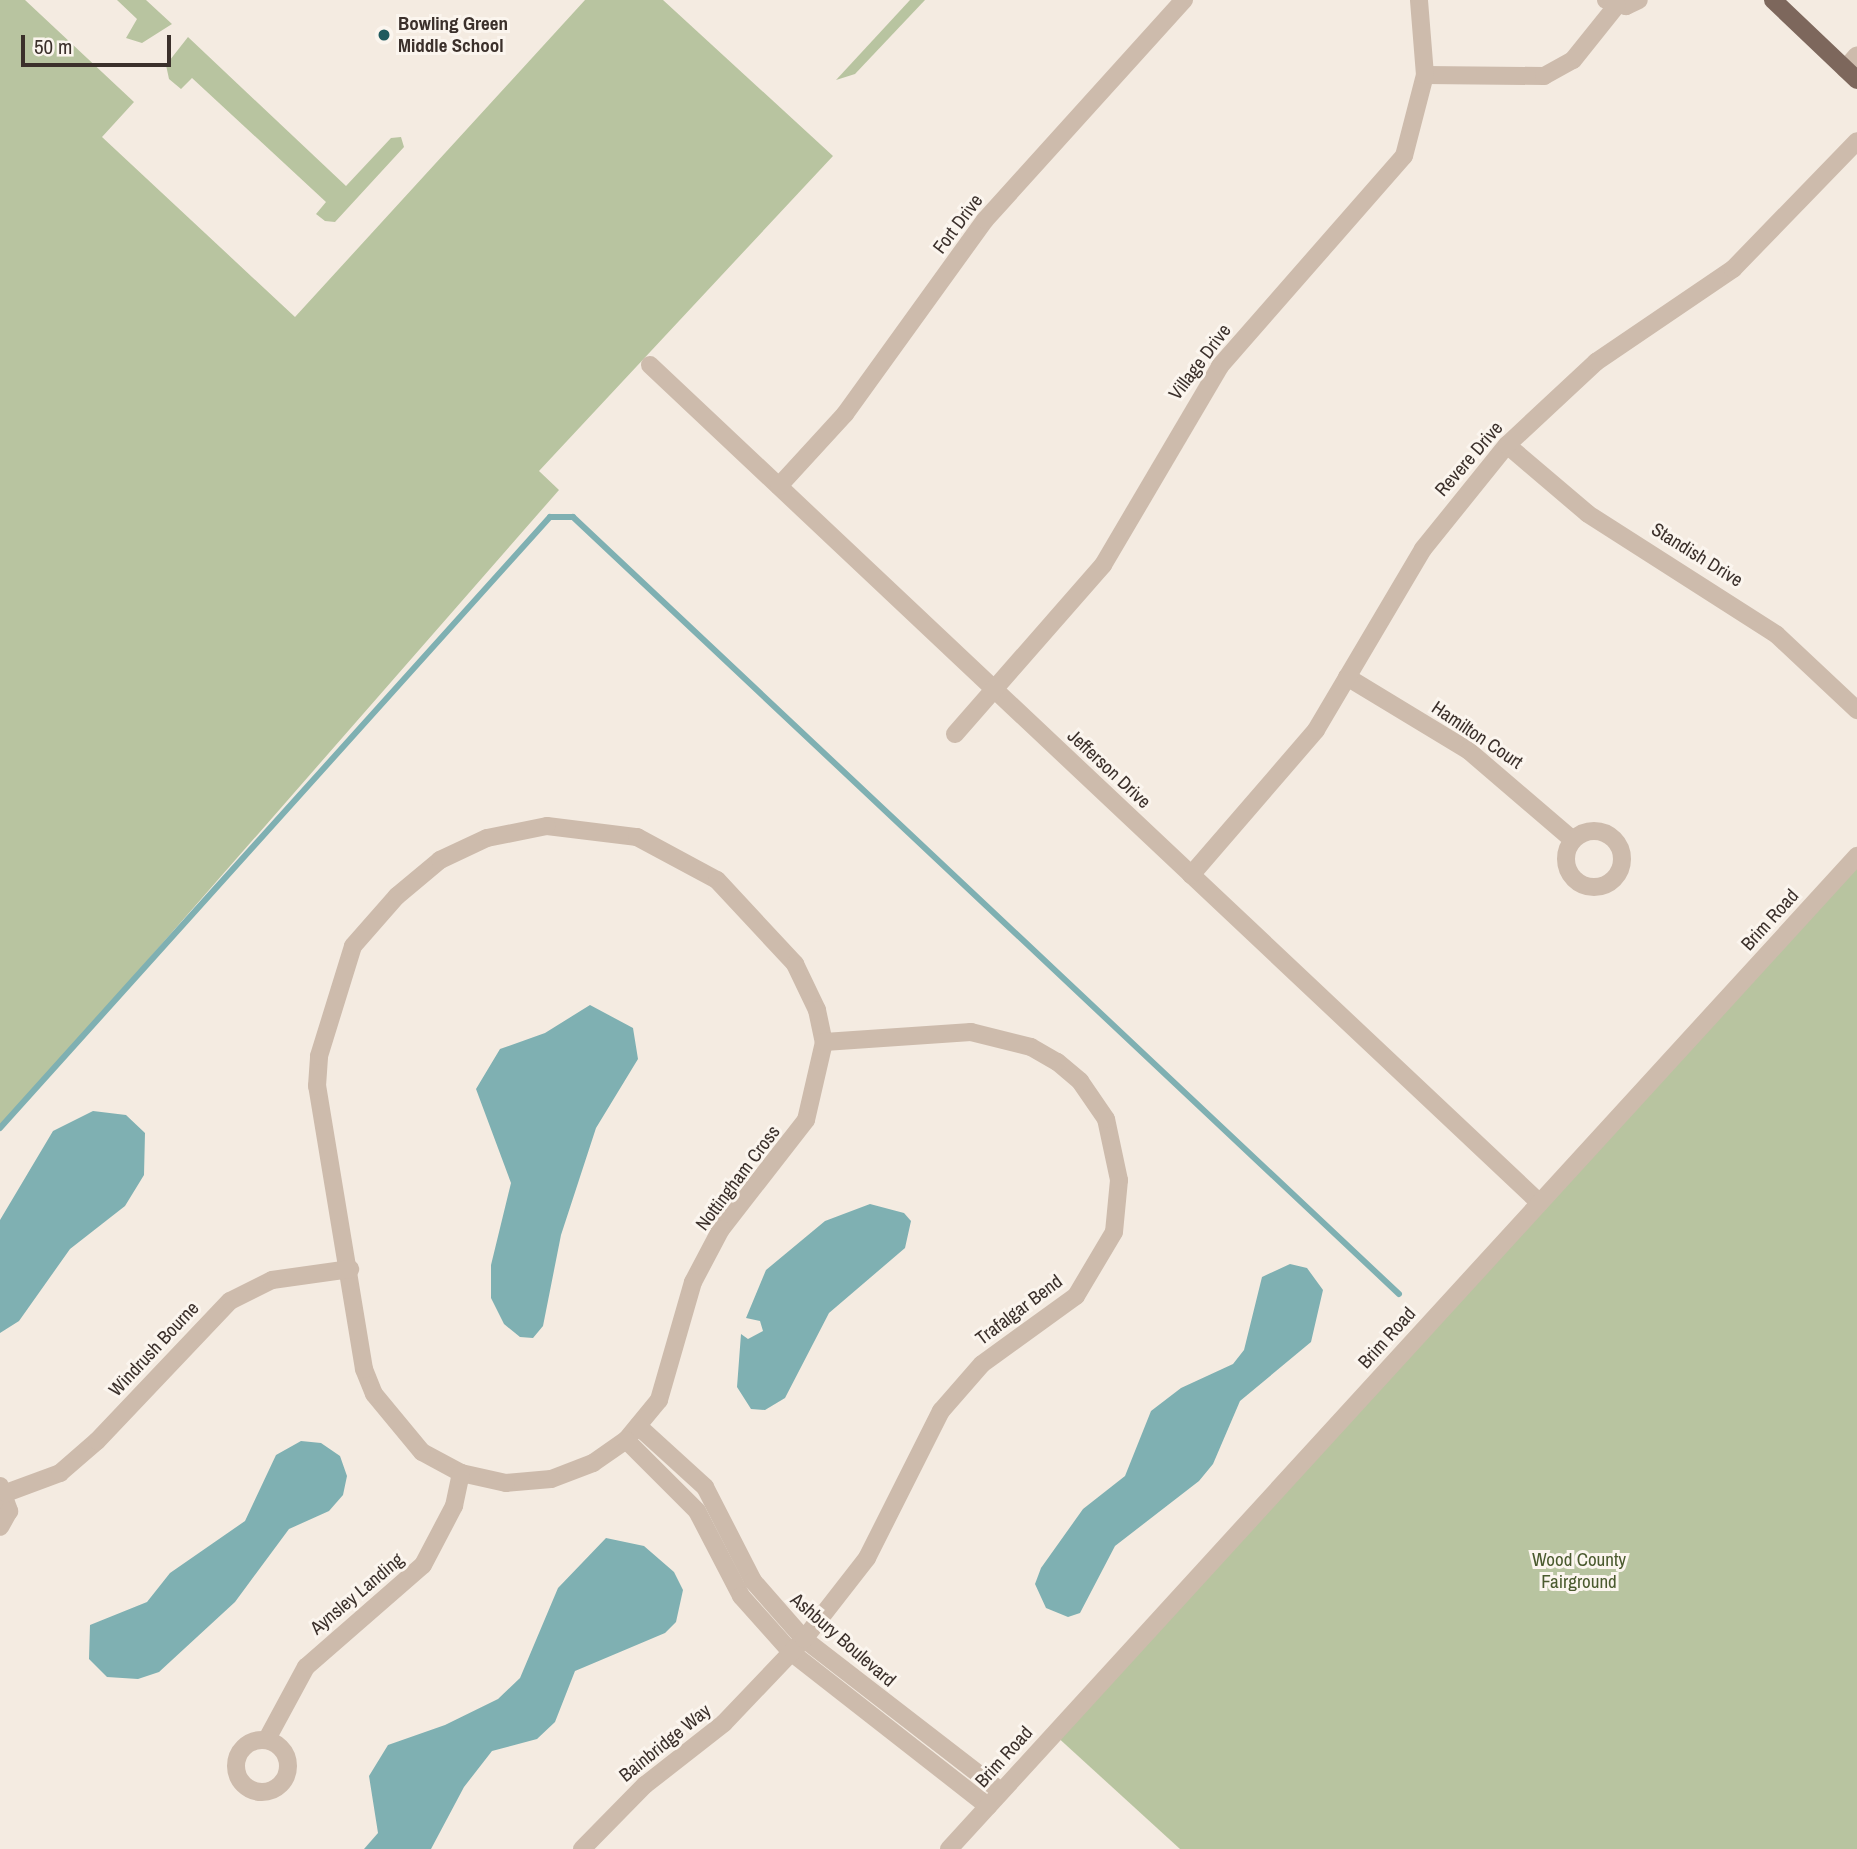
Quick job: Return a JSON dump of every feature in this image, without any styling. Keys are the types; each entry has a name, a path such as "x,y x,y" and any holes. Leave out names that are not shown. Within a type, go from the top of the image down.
{"main road":[{"path":"1773,0 1851,75"}],"street":[{"name":"Fort Drive","path":"779,486 853,404 985,220 1184,0"},
{"name":"Village Drive","path":"955,734 1103,565 1220,366 1392,174 1410,142 1425,75 1419,0"},
{"path":"1425,75 1544,76 1573,60 1611,3 1639,0"},
{"path":"1851,75 1857,55"},
{"name":"Revere Drive","path":"1191,875 1289,766 1347,677 1423,549 1507,445 1597,362 1733,269 1857,142"},
{"name":"Jefferson Drive","path":"650,365 1539,1203"},
{"name":"Standish Drive","path":"1507,445 1588,514 1777,635 1857,710"},
{"name":"Hamilton Court","path":"1347,677 1469,751 1573,840"},
{"name":"Nottingham Cross","path":"547,826 607,829 665,848 717,880 761,922 800,973 824,1042 806,1120 721,1229 693,1282 668,1381 632,1433 593,1463 551,1479 506,1483 461,1474 410,1443 373,1394 317,1086 324,1027 353,946 397,895 452,855 487,838 547,826"},
{"name":"Brim Road","path":"948,1849 1857,856"},
{"name":"Trafalgar Bend","path":"804,1639 867,1559 941,1411 982,1364 1086,1285 1108,1246 1119,1203 1115,1149 1098,1106 1069,1071 1031,1047 950,1031 824,1042"},
{"name":"Windrush Bourne","path":"0,1527 9,1511 3,1490 60,1473 88,1449 230,1301 272,1280 350,1269"},
{"name":"Ashbury Boulevard","path":"632,1433 705,1487 753,1581 804,1639 1001,1791"},
{"name":"Ashbury Boulevard","path":"632,1433 697,1511 741,1596 792,1653 988,1807"},
{"name":"Aynsley Landing","path":"267,1740 306,1667 423,1565 454,1506 461,1474"},
{"name":"Bainbridge Way","path":"582,1849 636,1793 724,1723 804,1639"}],"green space":[{"path":"0,0 25,0 134,102 102,137 295,317 585,0 663,0 833,156 539,471 559,490 0,1129"},
{"path":"117,0 146,0 172,24 142,43 126,38 137,19"},
{"path":"910,0 925,0 855,74 836,80"},
{"path":"188,37 346,186 391,138 401,137 404,147 335,222 325,221 316,214 326,202 192,78 181,89 169,79 166,65"},
{"name":"Wood County Fairground","path":"1857,856 1857,1849 1180,1849 1054,1734"}],"water":[{"path":"590,1005 633,1028 638,1059 596,1128 561,1235 543,1326 533,1338 520,1337 504,1324 491,1298 491,1265 511,1183 476,1089 500,1049 545,1033"},
{"path":"93,1111 126,1115 145,1133 144,1175 125,1206 70,1249 19,1321 0,1333 0,1220 53,1131"},
{"path":"870,1204 904,1213 911,1221 905,1248 829,1313 785,1398 765,1410 751,1409 737,1387 741,1334 748,1339 763,1331 760,1321 746,1318 766,1270 825,1221"},
{"path":"1290,1264 1307,1268 1323,1290 1311,1342 1240,1401 1213,1464 1199,1481 1115,1546 1080,1613 1068,1617 1046,1608 1035,1584 1041,1568 1083,1509 1125,1476 1151,1411 1181,1388 1233,1364 1244,1350 1262,1277"},
{"path":"301,1441 321,1443 340,1456 347,1476 343,1495 329,1511 289,1529 235,1602 159,1672 138,1679 107,1677 89,1659 90,1625 147,1602 170,1573 245,1521 276,1455"},
{"path":"606,1538 644,1546 674,1572 683,1590 676,1622 665,1633 575,1671 555,1722 537,1739 492,1751 464,1787 431,1849 364,1849 378,1833 369,1776 388,1745 445,1725 498,1699 520,1678 558,1588"}],"waterway":[{"path":"0,1128 550,517 573,517 1399,1294"}],"place":[{"name":"Bowling Green Middle School","path":"384,35"}]}
